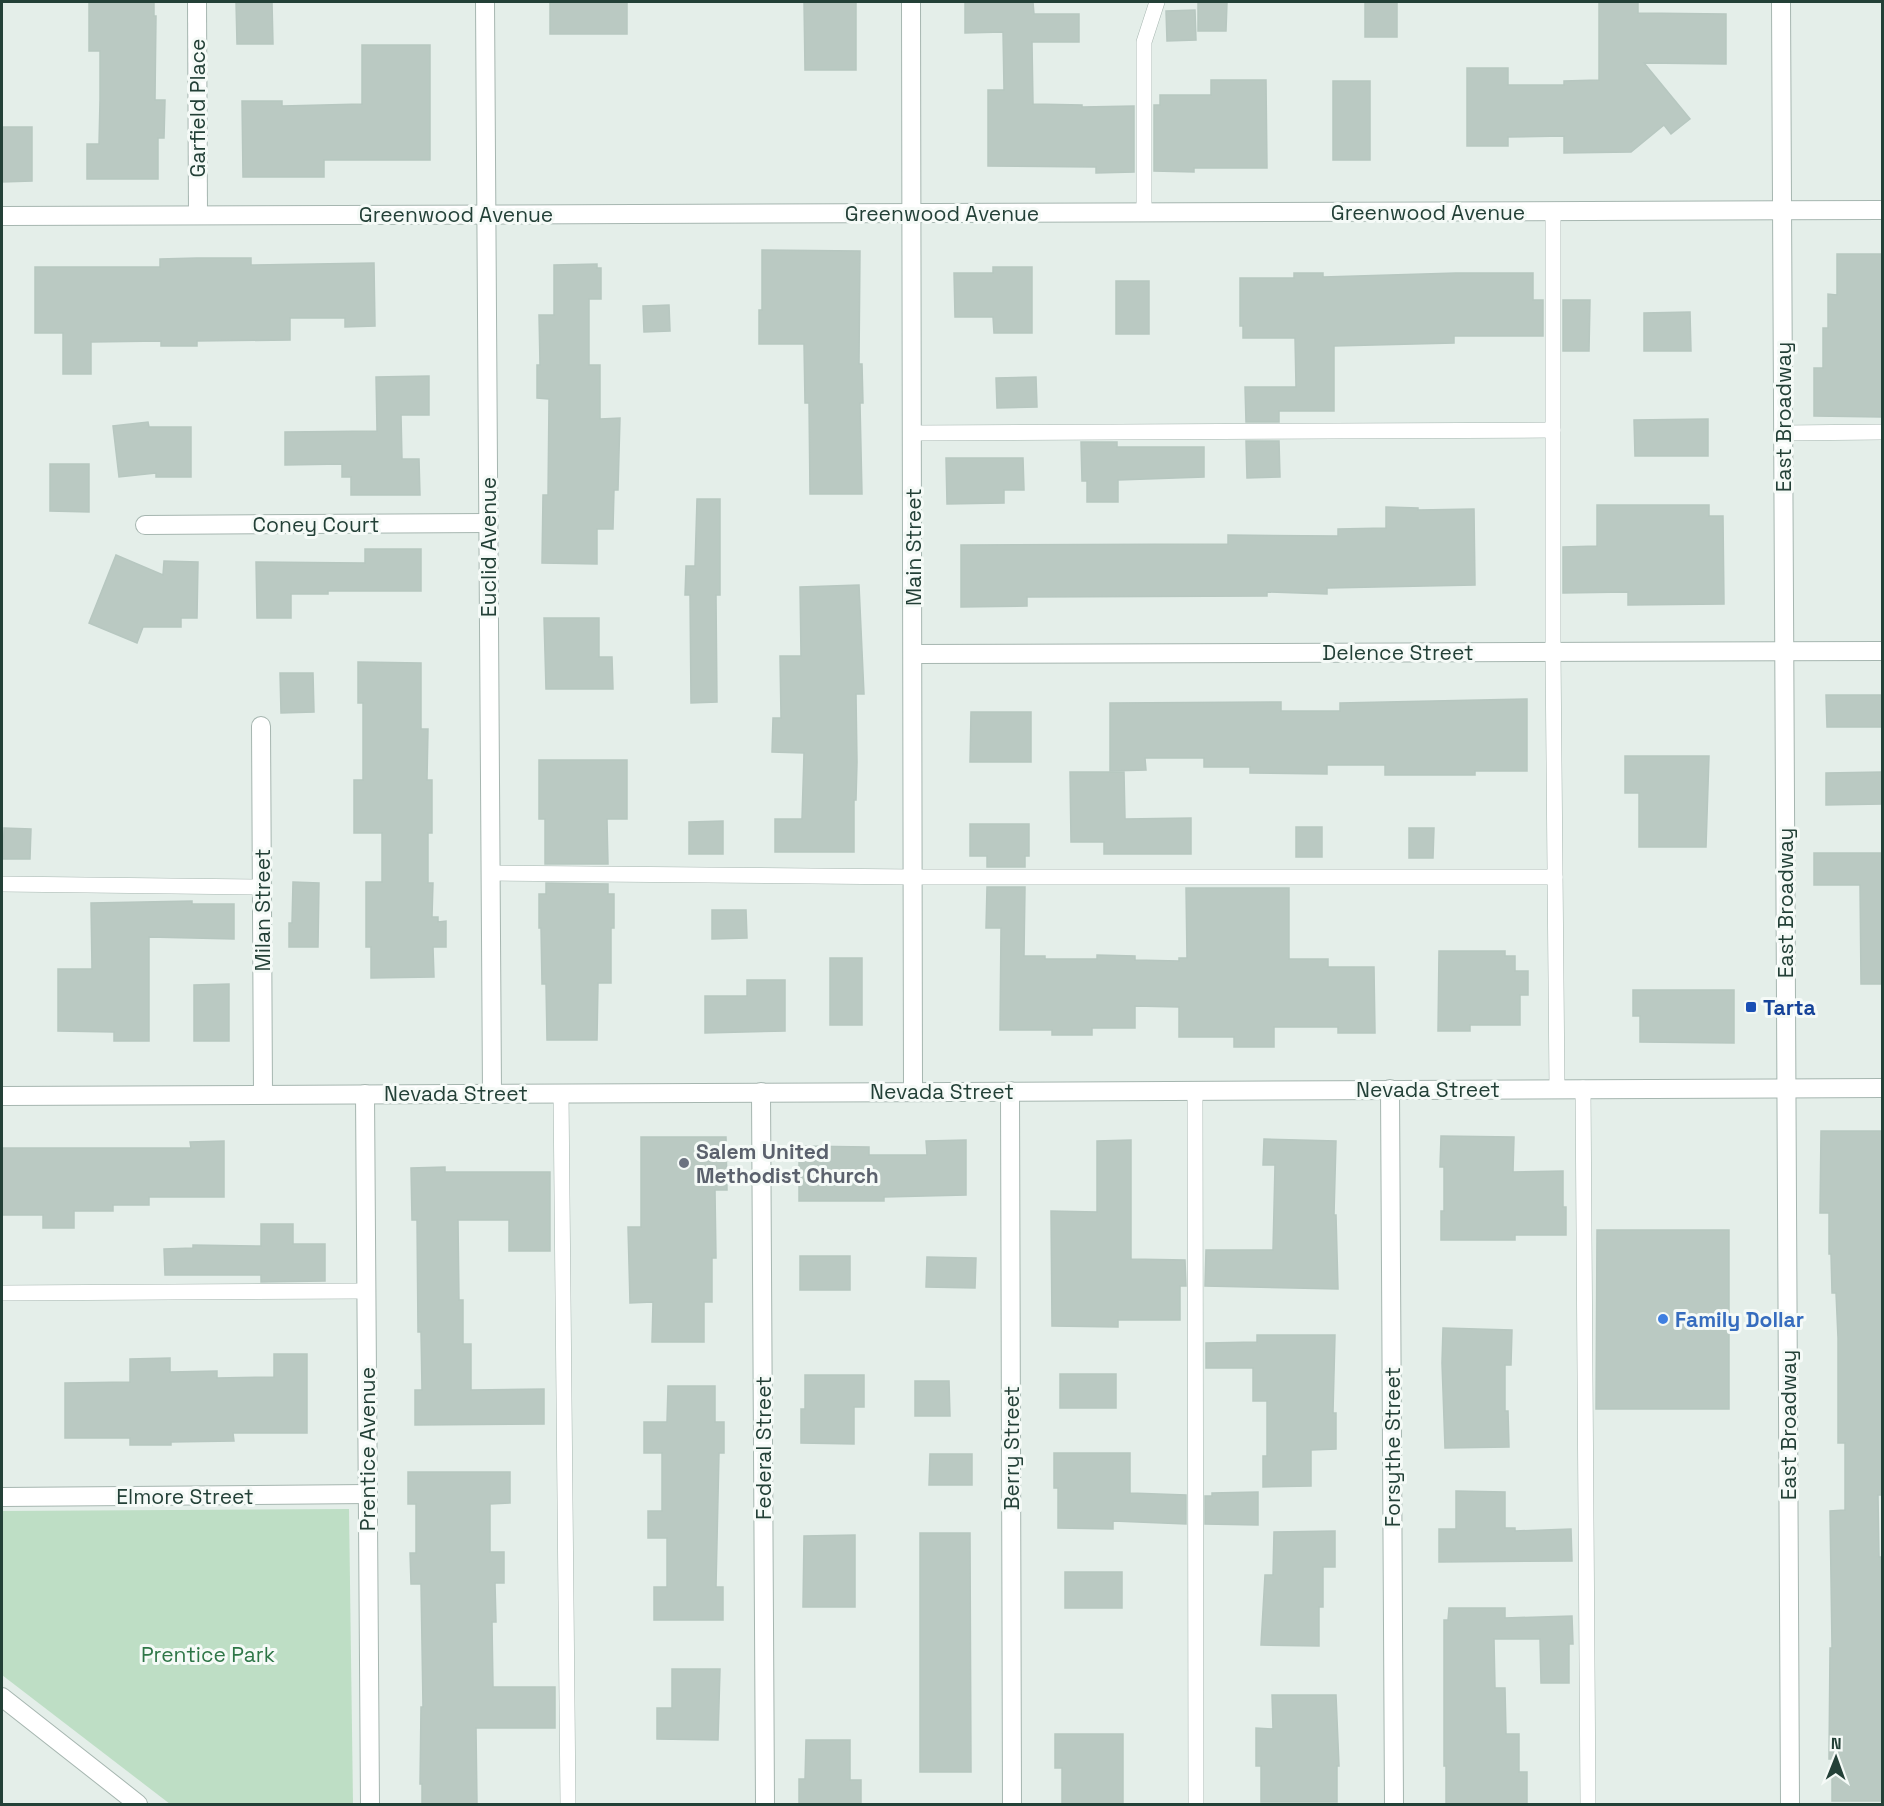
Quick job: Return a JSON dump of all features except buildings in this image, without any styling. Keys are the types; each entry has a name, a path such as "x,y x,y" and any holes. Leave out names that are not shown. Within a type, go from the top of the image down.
{"street":[{"name":"Garfield Place","path":"197,2 198,215"},
{"name":"Euclid Avenue","path":"485,2 492,1093"},
{"name":"Main Street","path":"911,2 913,1092"},
{"name":"East Broadway","path":"1781,2 1790,1804"},
{"name":"Greenwood Avenue","path":"2,216 1882,210"},
{"name":"Coney Court","path":"145,525 488,523"},
{"name":"Delence Street","path":"913,654 1882,651"},
{"name":"Milan Street","path":"261,726 263,1095"},
{"name":"Nevada Street","path":"2,1096 1882,1088"},
{"name":"Forsythe Street","path":"1390,1089 1394,1804"},
{"name":"Berry Street","path":"1010,1091 1012,1804"},
{"name":"Federal Street","path":"761,1092 765,1804"},
{"name":"Prentice Avenue","path":"365,1094 370,1804"},
{"name":"Elmore Street","path":"2,1497 368,1494"},
{"path":"2,1697 138,1804"}],"lane":[{"path":"1144,212 1144,42 1157,2"},
{"path":"1553,211 1553,652 1557,1089"},
{"path":"912,433 1553,430"},
{"path":"1783,433 1882,432"},
{"path":"491,873 913,877 1555,877"},
{"path":"2,884 262,887"},
{"path":"1583,1088 1588,1804"},
{"path":"1195,1090 1196,1804"},
{"path":"561,1093 568,1804"},
{"path":"2,1293 366,1291"}],"green space":[{"name":"Prentice Park","path":"349,1509 353,1804 170,1804 2,1675 2,1511"}],"place":[{"name":"Tarta","path":"1751,1007"},
{"name":"Salem United Methodist Church","path":"684,1163"},
{"name":"Family Dollar","path":"1663,1319"}]}
